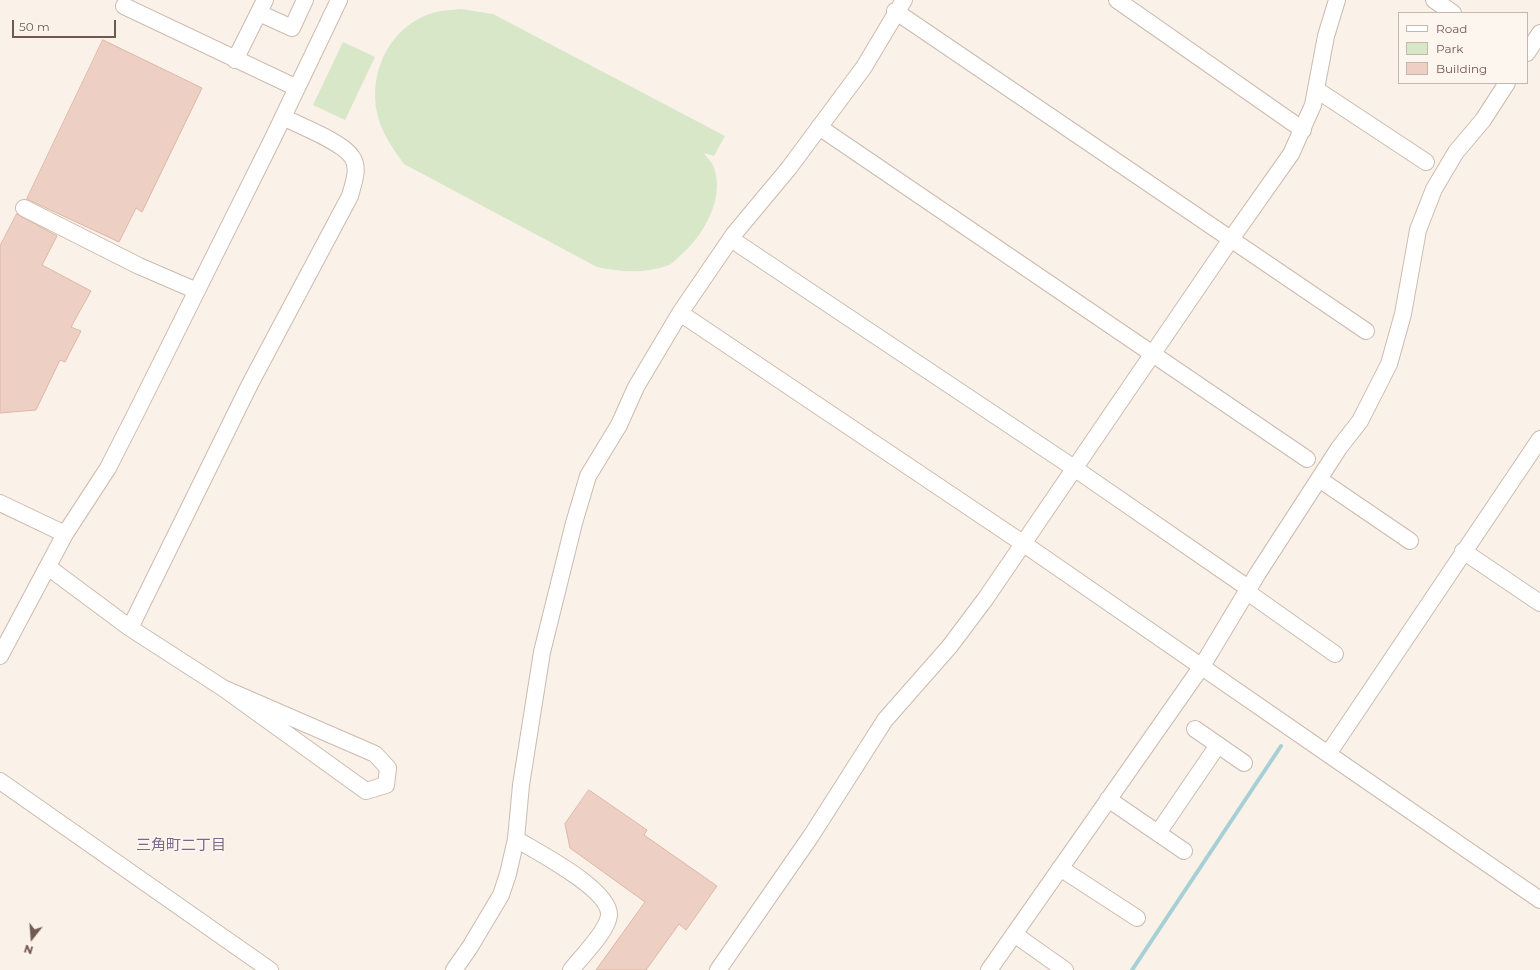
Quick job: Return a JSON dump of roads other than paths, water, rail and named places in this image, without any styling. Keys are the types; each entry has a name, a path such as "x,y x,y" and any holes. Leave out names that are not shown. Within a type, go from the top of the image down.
{"lane":[{"path":"236,60 262,6 292,28 305,0"},
{"path":"0,656 65,534 108,468 197,292 339,0"},
{"path":"1117,0 1303,130"},
{"path":"718,970 811,836 885,720 950,646 1024,544 1074,468 1291,154 1303,130 1317,90 1326,36 1337,0"},
{"path":"1434,0 1452,12"},
{"path":"124,6 297,88"},
{"path":"454,970 470,947 501,895 516,840 522,785 542,652 568,546 588,476 618,425 636,386 680,313 731,239 789,168 864,67 900,6 1231,239 1366,331"},
{"path":"1528,51 1540,33"},
{"path":"989,970 1202,666 1247,590 1339,448 1360,421 1389,364 1403,314 1418,230 1434,189 1456,152 1482,120 1506,84"},
{"path":"1317,90 1426,162"},
{"path":"130,628 250,384 350,196 356,174 353,158 343,147 283,117"},
{"path":"819,127 1307,459"},
{"path":"24,208 139,266 197,292"},
{"path":"731,239 1074,468 1335,654"},
{"path":"680,313 1024,544 1540,900"},
{"path":"1328,754 1540,439"},
{"path":"1319,479 1410,541"},
{"path":"0,503 65,534"},
{"path":"1463,552 1540,603"},
{"path":"48,567 130,628 223,688 366,791 386,785 388,768 375,754 223,688"},
{"path":"1195,729 1244,763"},
{"path":"1158,833 1218,745"},
{"path":"0,781 270,970"},
{"path":"1108,799 1184,851"},
{"path":"516,840 591,886 606,901 609,915 604,929 571,970"},
{"path":"1060,868 1137,918"},
{"path":"1014,934 1065,970"}],"waterway":[{"path":"1132,970 1281,746"}],"district":[{"name":"三角町二丁目","path":"181,846"}]}
